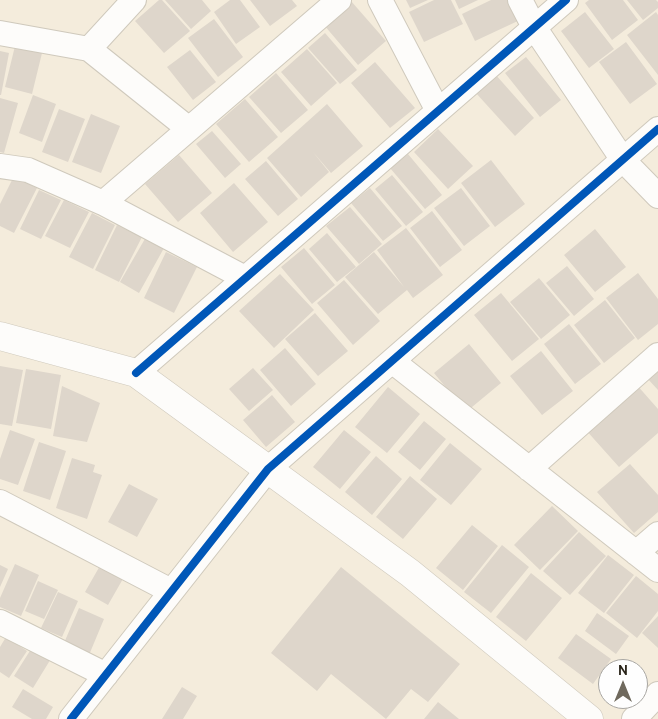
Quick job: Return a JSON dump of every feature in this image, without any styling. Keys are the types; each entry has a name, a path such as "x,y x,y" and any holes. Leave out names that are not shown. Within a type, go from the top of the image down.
{"main road":[{"path":"0,336 136,373 410,573 590,719"}],"street":[{"path":"89,49 134,0"},
{"path":"103,203 339,0"},
{"path":"380,0 438,111"},
{"path":"520,0 534,27 622,160 658,196"},
{"path":"136,373 566,0"},
{"path":"0,33 89,49 189,129"},
{"path":"71,719 268,469 658,129"},
{"path":"0,166 28,170 103,203 245,278"},
{"path":"529,469 658,356"},
{"path":"392,361 658,570"},
{"path":"0,502 171,591"},
{"path":"636,553 658,534"},
{"path":"0,622 106,675"},
{"path":"634,719 658,694"}],"building":[{"path":"159,0 162,0 190,31 164,53 135,21"},
{"path":"165,0 202,0 211,11 191,29"},
{"path":"230,0 240,0 260,27 236,44 214,12"},
{"path":"250,0 292,0 297,6 270,26"},
{"path":"406,0 428,0 410,8"},
{"path":"434,0 451,0 463,24 424,42 409,12"},
{"path":"455,0 478,0 459,9"},
{"path":"491,0 510,0 520,20 475,41 462,14"},
{"path":"589,0 623,0 638,20 612,40 585,3"},
{"path":"627,0 656,0 658,8 643,20"},
{"path":"351,1 386,41 358,65 324,25"},
{"path":"585,12 614,49 589,68 561,31"},
{"path":"656,12 658,15 658,75 627,35"},
{"path":"214,19 243,57 218,77 188,38"},
{"path":"325,33 357,70 340,84 308,48"},
{"path":"626,42 657,84 630,104 599,62"},
{"path":"15,46 42,53 32,94 5,87"},
{"path":"307,49 337,83 311,106 281,72"},
{"path":"190,50 216,82 193,100 167,67"},
{"path":"0,51 9,53 1,95 0,95"},
{"path":"526,57 561,100 540,117 505,73"},
{"path":"375,62 415,108 390,128 351,83"},
{"path":"276,73 308,110 281,133 249,97"},
{"path":"495,74 534,118 515,136 475,92"},
{"path":"33,95 56,104 42,142 19,133"},
{"path":"0,98 18,103 4,153 0,152"},
{"path":"245,99 278,137 249,162 216,124"},
{"path":"327,104 363,146 331,173 313,152 329,172 301,197 267,158"},
{"path":"59,109 85,119 68,162 42,152"},
{"path":"91,114 120,126 101,173 72,162"},
{"path":"438,129 473,166 448,189 414,152"},
{"path":"212,131 241,164 225,178 196,144"},
{"path":"408,154 442,195 425,209 390,168"},
{"path":"179,155 212,193 178,222 145,184"},
{"path":"491,160 525,204 495,227 461,183"},
{"path":"266,161 298,199 278,216 245,179"},
{"path":"392,175 423,212 406,226 375,189"},
{"path":"14,176 37,188 14,233 0,226 0,204"},
{"path":"234,183 268,222 233,252 200,213"},
{"path":"370,188 402,226 383,241 351,203"},
{"path":"461,188 490,226 464,246 434,208"},
{"path":"39,190 61,200 41,239 20,229"},
{"path":"64,200 89,212 70,248 45,236"},
{"path":"350,207 382,244 359,264 326,226"},
{"path":"432,211 462,250 440,267 410,228"},
{"path":"92,213 115,225 93,269 69,257"},
{"path":"117,225 142,237 119,282 95,270"},
{"path":"406,228 443,275 413,298 407,290 378,314 345,277 374,252 404,287 377,250"},
{"path":"595,229 626,267 595,292 564,255"},
{"path":"327,233 356,267 337,282 309,249"},
{"path":"146,237 164,248 139,293 120,282"},
{"path":"304,248 335,285 312,304 281,267"},
{"path":"166,252 197,267 174,313 144,298"},
{"path":"567,266 594,299 574,316 546,283"},
{"path":"638,273 658,299 658,324 638,340 606,298"},
{"path":"280,274 314,310 274,348 239,311"},
{"path":"539,278 570,315 541,339 510,302"},
{"path":"344,280 380,321 353,345 317,303"},
{"path":"501,293 539,339 512,361 474,315"},
{"path":"605,300 635,338 604,363 574,325"},
{"path":"315,313 348,351 318,376 285,339"},
{"path":"569,324 601,364 575,384 544,344"},
{"path":"469,344 501,383 466,412 434,373"},
{"path":"285,348 316,384 291,406 260,370"},
{"path":"541,351 573,391 542,415 510,376"},
{"path":"0,366 23,370 12,426 0,424"},
{"path":"253,368 273,390 249,411 229,389"},
{"path":"658,368 658,390 647,378"},
{"path":"26,369 61,375 51,429 16,423"},
{"path":"636,384 658,409 658,433 619,467 585,429"},
{"path":"62,386 100,403 87,442 53,436"},
{"path":"388,387 420,414 387,453 355,427"},
{"path":"272,395 295,422 266,447 243,420"},
{"path":"424,421 446,439 420,470 398,452"},
{"path":"10,430 35,439 18,485 0,479 0,459"},
{"path":"344,430 371,452 340,489 313,467"},
{"path":"39,442 66,451 50,500 23,491"},
{"path":"450,443 482,469 451,505 420,480"},
{"path":"376,456 402,479 372,515 345,492"},
{"path":"72,458 95,465 93,472 102,475 87,519 56,508"},
{"path":"630,464 658,495 658,512 634,533 597,492"},
{"path":"410,476 437,499 403,539 376,517"},
{"path":"129,484 158,499 137,537 108,522"},
{"path":"552,506 578,531 540,570 514,545"},
{"path":"472,525 498,546 463,590 436,568"},
{"path":"579,532 606,556 570,595 543,571"},
{"path":"502,545 529,567 491,613 464,592"},
{"path":"608,555 634,575 604,613 578,593"},
{"path":"15,564 39,575 21,616 0,607 0,598"},
{"path":"101,564 124,577 108,605 85,592"},
{"path":"0,565 8,569 0,587"},
{"path":"341,567 460,664 428,702 411,689 386,719 331,674 317,691 271,653"},
{"path":"531,573 562,598 526,641 496,617"},
{"path":"636,576 658,594 658,611 637,638 606,613"},
{"path":"38,581 58,590 44,619 25,611"},
{"path":"58,592 78,601 62,637 41,628"},
{"path":"79,608 104,619 89,655 64,643"},
{"path":"597,613 629,636 616,654 585,631"},
{"path":"658,616 658,648 642,633"},
{"path":"576,634 611,659 598,659 598,677 593,684 558,658"},
{"path":"6,637 27,651 9,678 0,672 0,647"},
{"path":"33,646 52,657 33,688 14,676"},
{"path":"182,687 197,696 183,719 162,719"},
{"path":"23,689 53,707 46,719 32,719 12,707"},
{"path":"438,702 459,719 424,719"}],"cycle path":[{"path":"136,373 566,0"},
{"path":"71,719 268,469 658,129"}]}
